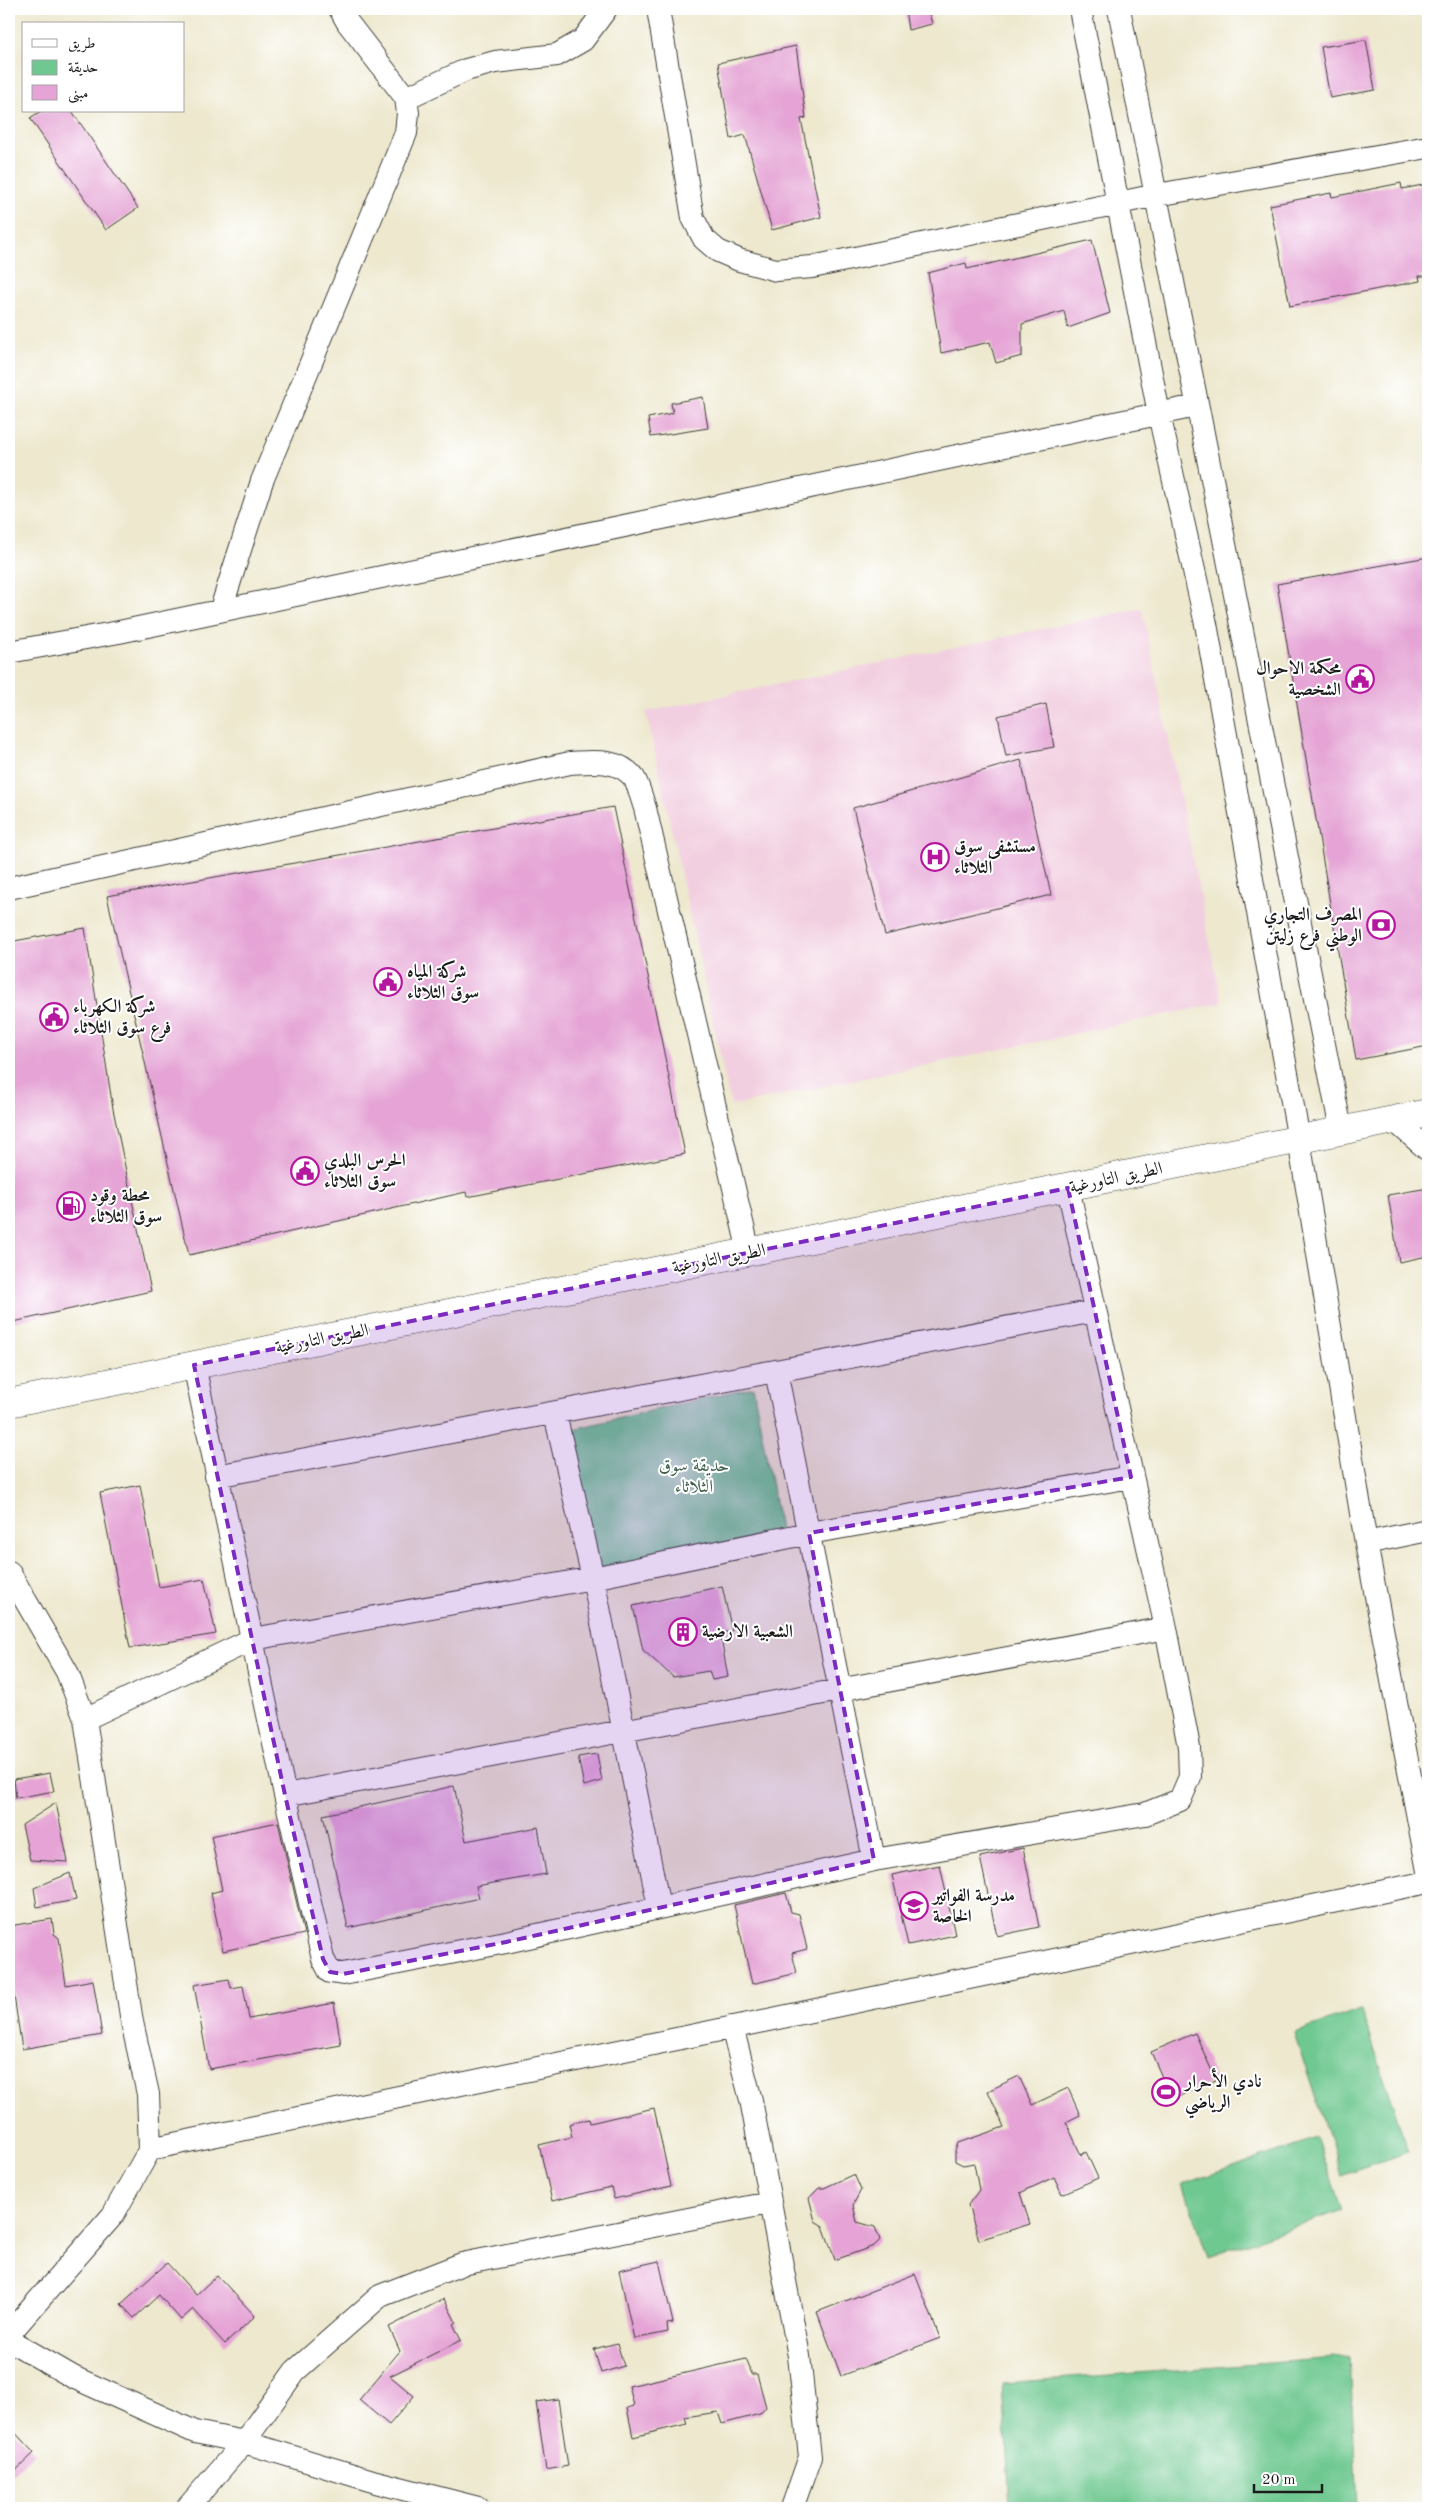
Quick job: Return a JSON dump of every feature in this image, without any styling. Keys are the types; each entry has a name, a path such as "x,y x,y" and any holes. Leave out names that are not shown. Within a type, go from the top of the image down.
{"street":[{"path":"221,610 262,482 406,133 408,112 406,98 348,23 340,9"},
{"path":"406,98 466,70 495,62 557,55 583,40 606,9"},
{"path":"658,9 694,218 704,239 718,251 776,270 812,267 1157,195 1428,147"},
{"path":"1080,9 1116,203 1159,414 1206,624 1299,1140 1366,1542 1428,1871"},
{"path":"1119,9 1157,195 1196,406 1341,1130"},
{"path":"9,652 221,610 1196,406"},
{"path":"9,888 570,763 601,762 620,766 634,779 645,808 749,1252"},
{"name":"الطريق التاورغية","path":"9,1403 1428,1113"},
{"path":"1394,1119 1428,1150"},
{"path":"194,1365 216,1476 253,1639 284,1796 323,1959 330,1972 343,1974 506,1942 658,1907 758,1888 874,1860 1145,1814 1180,1800 1190,1778 1189,1747 1166,1628 1068,1188"},
{"path":"216,1476 555,1414 1095,1311"},
{"path":"776,1371 874,1860"},
{"path":"555,1414 593,1578 658,1907"},
{"path":"84,1719 253,1639 593,1578 809,1533 1131,1477"},
{"path":"1366,1542 1428,1530"},
{"path":"9,1572 67,1672 84,1719 132,2022 148,2094 150,2149 113,2214 9,2334"},
{"path":"284,1796 1166,1628"},
{"path":"150,2149 1428,1882"},
{"path":"732,2027 751,2100 799,2356 810,2457 792,2508"},
{"path":"187,2508 244,2442 295,2371 380,2296 462,2264 769,2204"},
{"path":"9,2340 73,2377 195,2432 244,2442 376,2482 478,2508"}],"highlighted area":[{"path":"1068,1188 1131,1477 809,1533 874,1860 506,1942 343,1974 330,1972 323,1959 285,1795 194,1365"}],"shaded area":[{"name":"مستشفى سوق الثلاثاء","path":"1142,608 1222,1003 731,1106 646,712"}],"green space":[{"name":"حديقة سوق الثلاثاء","path":"753,1387 781,1534 594,1570 569,1430"},
{"path":"1362,2010 1408,2152 1341,2175 1294,2033"},
{"path":"1317,2138 1342,2210 1208,2257 1183,2184"},
{"path":"1350,2357 1357,2508 1010,2508 1003,2383"}],"building":[{"path":"905,9 928,9 932,24 908,30"},
{"path":"1366,40 1375,90 1330,98 1321,47"},
{"path":"796,46 806,118 801,119 821,217 772,230 745,135 731,139 718,63"},
{"path":"39,112 73,112 138,208 106,230 30,118"},
{"path":"1401,183 1402,189 1428,184 1428,276 1419,276 1420,281 1290,306 1270,205 1331,193 1332,197"},
{"path":"1092,240 1110,313 1068,328 1064,311 1022,324 1022,356 996,363 990,342 941,353 928,273 966,263 967,269"},
{"path":"703,397 708,428 651,437 648,418 673,413 671,403"},
{"path":"1428,557 1428,1046 1356,1060 1277,584"},
{"path":"1046,704 1054,747 1006,756 998,716"},
{"path":"1021,760 1051,895 885,935 853,808"},
{"name":"شركة المياه سوق الثلاثاء","path":"613,807 685,1154 467,1197 466,1192 189,1255 107,896"},
{"name":"محطة وقود سوق الثلاثاء","path":"85,928 113,1109 151,1291 9,1323 9,942"},
{"path":"1428,1188 1428,1256 1399,1262 1388,1195"},
{"path":"140,1485 159,1587 204,1579 216,1634 130,1648 100,1493"},
{"name":"الشعبية الارضية","path":"722,1586 732,1631 720,1633 728,1677 712,1680 709,1671 673,1677 643,1650 633,1606"},
{"path":"597,1754 602,1781 584,1786 578,1757"},
{"path":"50,1773 54,1791 16,1798 14,1779"},
{"path":"454,1786 466,1841 538,1827 546,1874 476,1886 479,1898 348,1928 323,1815"},
{"path":"56,1803 68,1862 30,1860 22,1825"},
{"path":"278,1822 304,1934 223,1951 211,1893 222,1890 211,1836"},
{"path":"1023,1848 1039,1927 997,1936 980,1857"},
{"path":"940,1865 955,1935 908,1945 892,1875"},
{"path":"70,1873 76,1900 37,1907 34,1888"},
{"path":"786,1893 791,1912 799,1914 807,1949 792,1953 797,1973 752,1984 734,1905"},
{"path":"52,1919 54,1934 59,1938 66,1985 93,1980 102,2035 22,2049 9,1962 9,1926"},
{"path":"229,1979 231,1988 243,1986 249,2019 334,2003 341,2045 209,2069 194,1985"},
{"path":"1195,2033 1216,2080 1172,2100 1151,2052"},
{"path":"1019,2076 1032,2105 1068,2088 1080,2115 1066,2122 1081,2155 1086,2152 1098,2178 1062,2194 1054,2177 1020,2193 1030,2224 979,2240 968,2205 979,2190 974,2163 963,2165 955,2161 955,2151 958,2143 1004,2127 988,2091"},
{"path":"654,2108 671,2186 614,2199 611,2187 552,2201 539,2145 572,2137 569,2124 589,2119 590,2123"},
{"path":"854,2174 861,2190 853,2205 857,2222 875,2227 880,2240 874,2246 835,2260 823,2226 815,2221 809,2198 819,2188 824,2188"},
{"path":"659,2261 673,2323 667,2324 668,2332 634,2339 619,2270"},
{"path":"167,2263 196,2295 217,2275 255,2316 225,2344 193,2309 181,2320 159,2295 134,2318 121,2304"},
{"path":"915,2274 940,2338 841,2376 817,2312"},
{"path":"444,2299 456,2322 453,2324 461,2340 390,2376 414,2396 389,2425 359,2400 400,2351 389,2327"},
{"path":"617,2343 624,2366 601,2373 594,2349"},
{"path":"746,2359 752,2374 757,2374 766,2407 760,2414 722,2424 718,2412 685,2417 687,2424 633,2437 627,2408 634,2406 629,2386"},
{"path":"558,2399 568,2466 546,2470 536,2402"},
{"path":"9,2426 34,2453 9,2477"}],"place":[{"name":"محكمة الاحوال الشخصية","path":"1360,679"},
{"name":"مستشفى سوق الثلاثاء","path":"935,857"},
{"name":"المصرف التجاري الوطني فرع زليتن","path":"1381,925"},
{"name":"شركة المياه سوق الثلاثاء","path":"388,982"},
{"name":"شركة الكهرباء فرع سوق الثلاثاء","path":"54,1017"},
{"name":"الحرس البلدي سوق الثلاثاء","path":"305,1171"},
{"name":"محطة وقود سوق الثلاثاء","path":"71,1206"},
{"name":"الشعبية الارضية","path":"683,1632"},
{"name":"مدرسة الفواتير الخاصة","path":"914,1906"},
{"name":"نادي الأحرار الرياضي","path":"1166,2092"}]}
